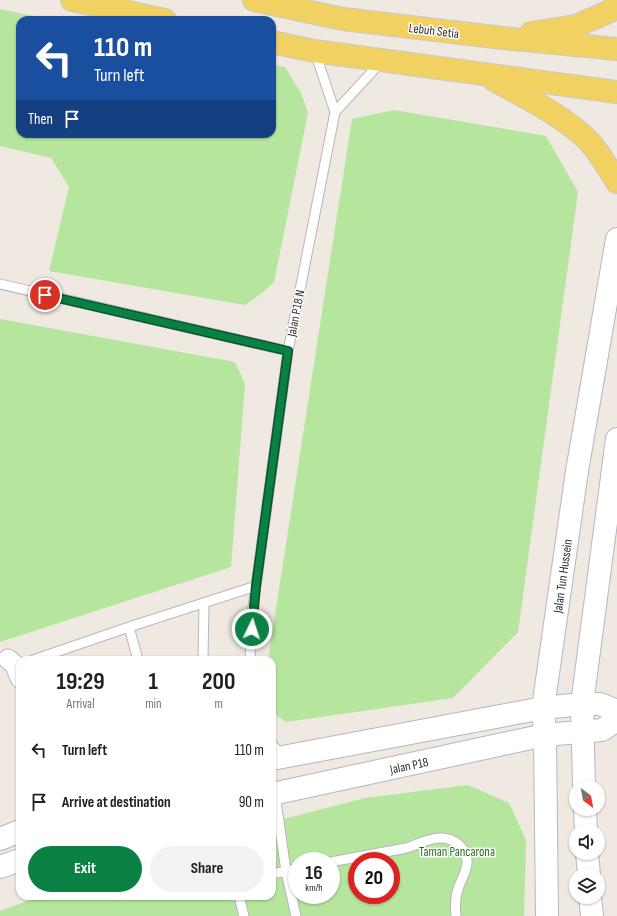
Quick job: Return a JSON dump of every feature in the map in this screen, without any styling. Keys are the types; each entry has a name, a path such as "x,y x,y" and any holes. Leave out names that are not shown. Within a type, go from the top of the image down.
{"main road":[{"path":"72,0 146,16"},
{"name":"Lebuh Setia","path":"254,0 343,19 617,50"},
{"path":"502,38 576,26 617,7"},
{"path":"276,43 314,51 617,92"},
{"path":"485,74 556,116 580,133 600,155 617,182"},
{"name":"Jalan Tun Hussein","path":"547,916 545,735 543,708 577,471 617,239"},
{"path":"584,780 582,704 617,440"},
{"path":"276,753 543,708 582,704 600,704 617,711"},
{"name":"Jalan P18","path":"276,793 545,735 602,730 617,720"},
{"path":"0,839 16,833"},
{"path":"0,867 16,861"},
{"path":"591,904 592,916"}],"lane":[{"path":"314,51 335,112 382,60"},
{"name":"Jalan P18 N","path":"250,656 252,614 288,351 335,112"},
{"path":"0,284 288,351"},
{"path":"53,656 129,627 256,586"},
{"path":"203,656 204,603"},
{"path":"129,627 137,656"},
{"path":"276,812 286,871 296,916"},
{"path":"340,860 409,847 431,839 442,838 452,840 459,844 464,852 467,866 458,888 456,899 456,916"},
{"path":"276,873 286,871"},
{"path":"240,900 244,916"}],"green space":[{"path":"0,9 33,16 16,16 16,138 276,138 276,66 285,67 301,93 308,113 274,282 245,305 49,271 69,187 51,158 0,146"},
{"path":"394,110 546,136 578,192 518,632 453,698 286,722 276,715 276,656 269,656 352,119"},
{"path":"0,319 235,362 245,384 231,567 0,642"},
{"name":"Taman Pancarona","path":"468,785 509,803 526,840 524,916 0,916 0,911 30,900 276,900 276,821 365,798"}],"route":[{"path":"45,295 288,351 252,614 252,629"}]}
